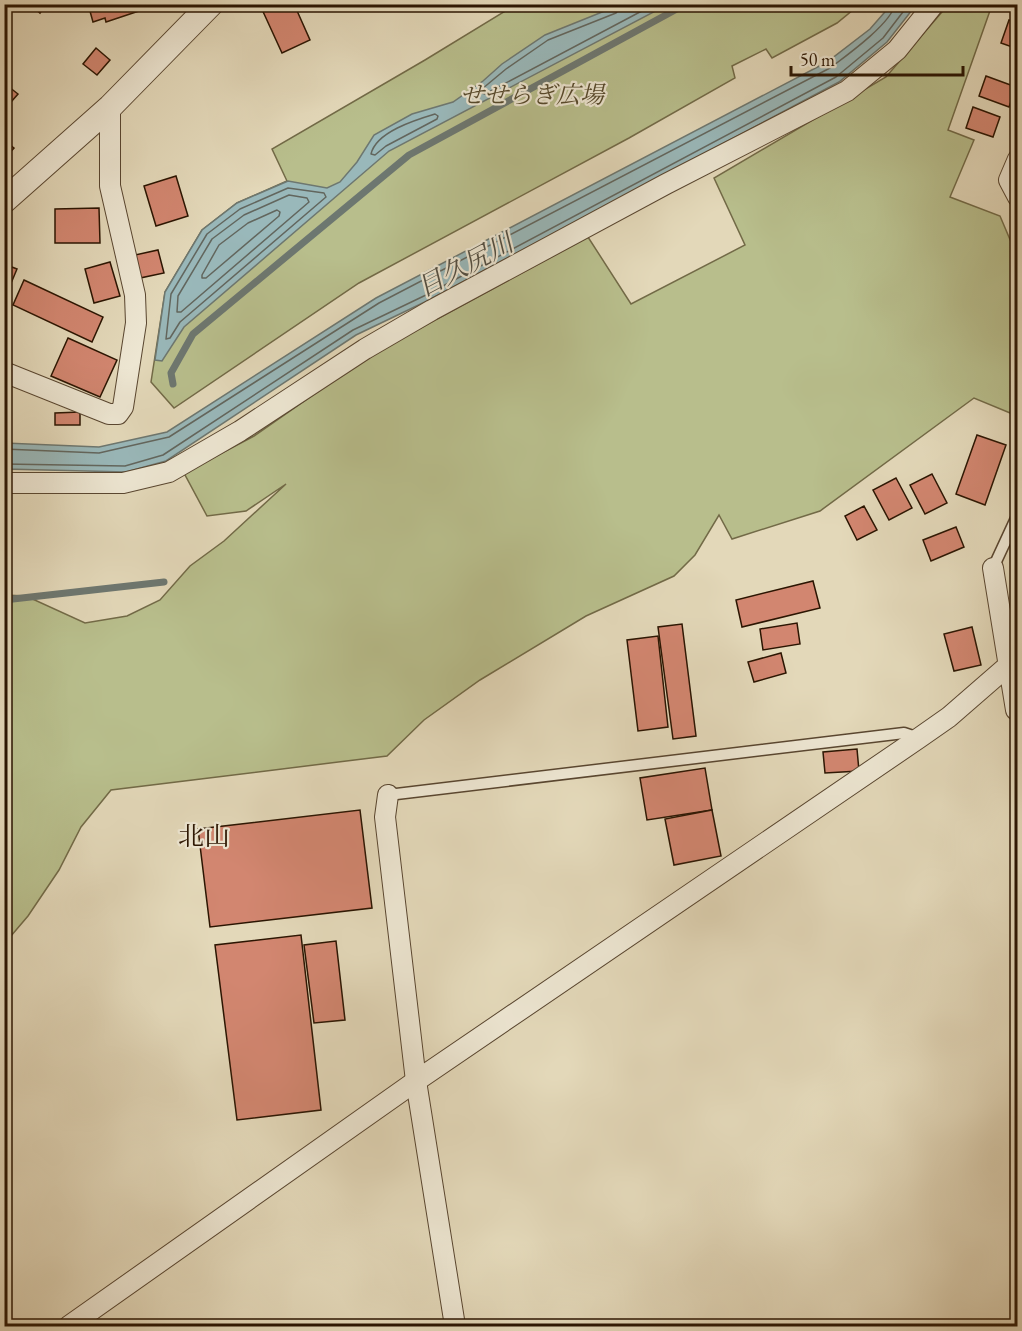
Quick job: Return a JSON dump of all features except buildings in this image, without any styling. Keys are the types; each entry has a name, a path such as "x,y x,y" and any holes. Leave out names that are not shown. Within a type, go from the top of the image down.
{"street":[{"path":"4,483 123,483 169,472 240,431 365,350 432,310 666,184 847,91 897,50 934,4"},
{"path":"4,201 110,107 205,7"},
{"path":"4,372 109,414 118,414 123,407 136,323 135,295 110,186 110,107"},
{"path":"1017,159 1009,180 1017,197"},
{"path":"993,568 1013,660 1016,710"},
{"path":"69,1326 416,1081 949,717 1013,660"},
{"path":"388,795 385,817 416,1081 455,1326"}],"lane":[{"path":"993,568 1017,514"},
{"path":"388,795 904,733 919,738"}],"green space":[{"name":"せせらぎ広場","path":"515,5 859,5 837,23 772,58 766,49 732,66 735,78 629,138 359,283 174,408 151,382 165,292 202,230 237,203 287,181 272,149"},
{"path":"948,5 992,5 948,130 974,140 950,197 1000,216 1017,256 1018,410 1015,415 974,398 820,511 732,539 719,515 695,555 674,576 586,616 480,680 424,720 387,756 111,790 81,827 59,870 28,916 5,943 5,595 26,596 85,623 127,616 160,600 190,566 224,541 286,484 246,511 207,516 184,473 254,436 369,356 588,237 631,304 745,245 714,178 886,77"},
{"path":"5,999 10,1016 8,1049 5,1053"}],"water":[{"path":"622,4 667,5 389,151 184,327 162,361 155,360 165,292 202,230 237,203 288,181 327,188 340,182 357,162 374,135 412,114 453,102 502,64 545,35"},
{"name":"目久尻川","path":"891,5 916,5 887,42 839,82 429,300 356,335 166,461 126,472 5,469 5,443 99,447 167,432 376,298 827,62 870,29"}],"waterway":[{"path":"173,384 171,373 193,334 409,155 686,4"},
{"path":"4,600 164,582"}],"district":[{"name":"北山","path":"204,836"}]}
